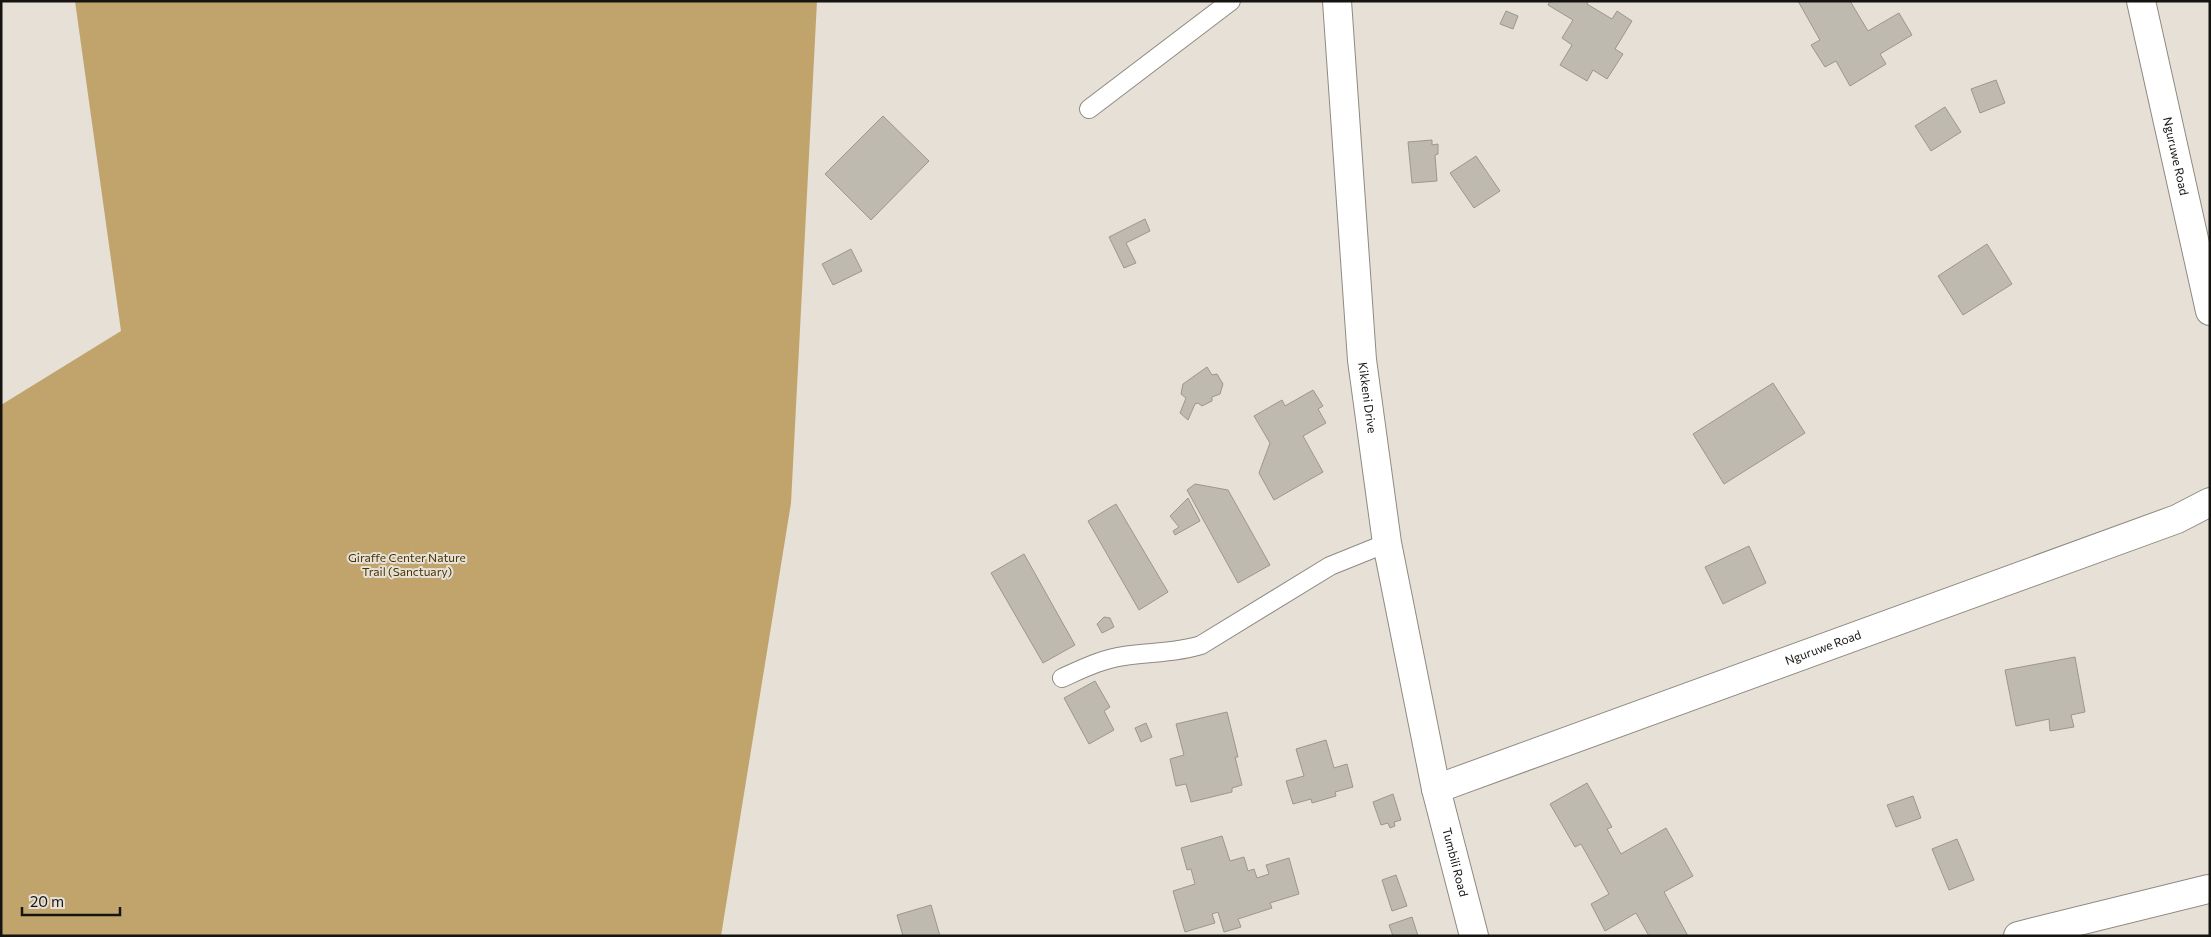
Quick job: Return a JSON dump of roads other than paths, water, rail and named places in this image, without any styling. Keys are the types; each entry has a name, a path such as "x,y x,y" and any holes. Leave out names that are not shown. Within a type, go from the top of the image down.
{"street":[{"name":"Kikkeni Drive","path":"1337,1 1362,360 1388,543 1436,789"},
{"name":"Nguruwe Road","path":"2141,1 2208,299"},
{"name":"Nguruwe Road","path":"1436,789 2177,519 2210,502"},
{"name":"Tumbili Road","path":"1436,789 1474,936"},
{"path":"2018,936 2208,889"}],"lane":[{"path":"1090,109 1231,1"},
{"path":"1062,678 1092,664 1122,656 1188,650 1202,645 1323,570 1388,543"}],"park label":[{"name":"Giraffe Center Nature Trail (Sanctuary)","path":"407,565"}]}
